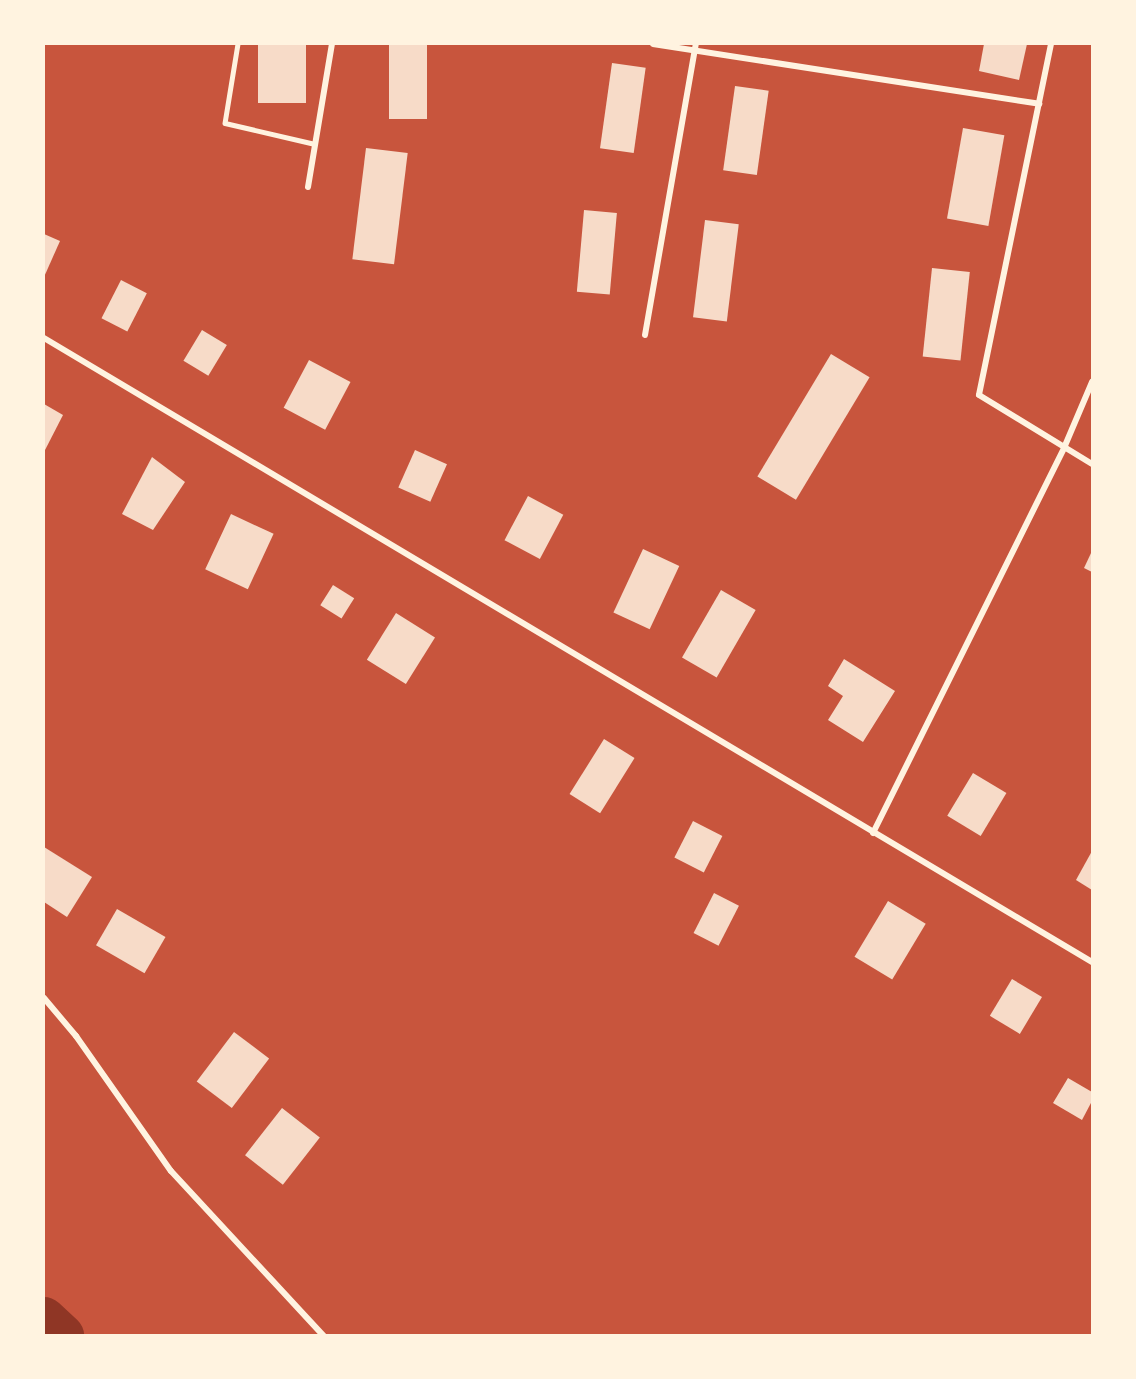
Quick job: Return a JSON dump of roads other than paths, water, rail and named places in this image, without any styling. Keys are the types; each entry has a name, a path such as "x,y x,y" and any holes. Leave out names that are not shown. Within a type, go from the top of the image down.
{"street":[{"path":"308,187 332,44"},
{"path":"653,44 1039,104"},
{"path":"645,335 696,44"},
{"path":"1051,44 979,395 1092,464"},
{"path":"44,339 1092,962"},
{"path":"873,833 1064,448 1092,382"},
{"path":"44,998 76,1036 171,1172 324,1335"}],"lane":[{"path":"238,44 225,123 315,144"}],"waterway":[{"path":"44,1319 62,1336"}]}
